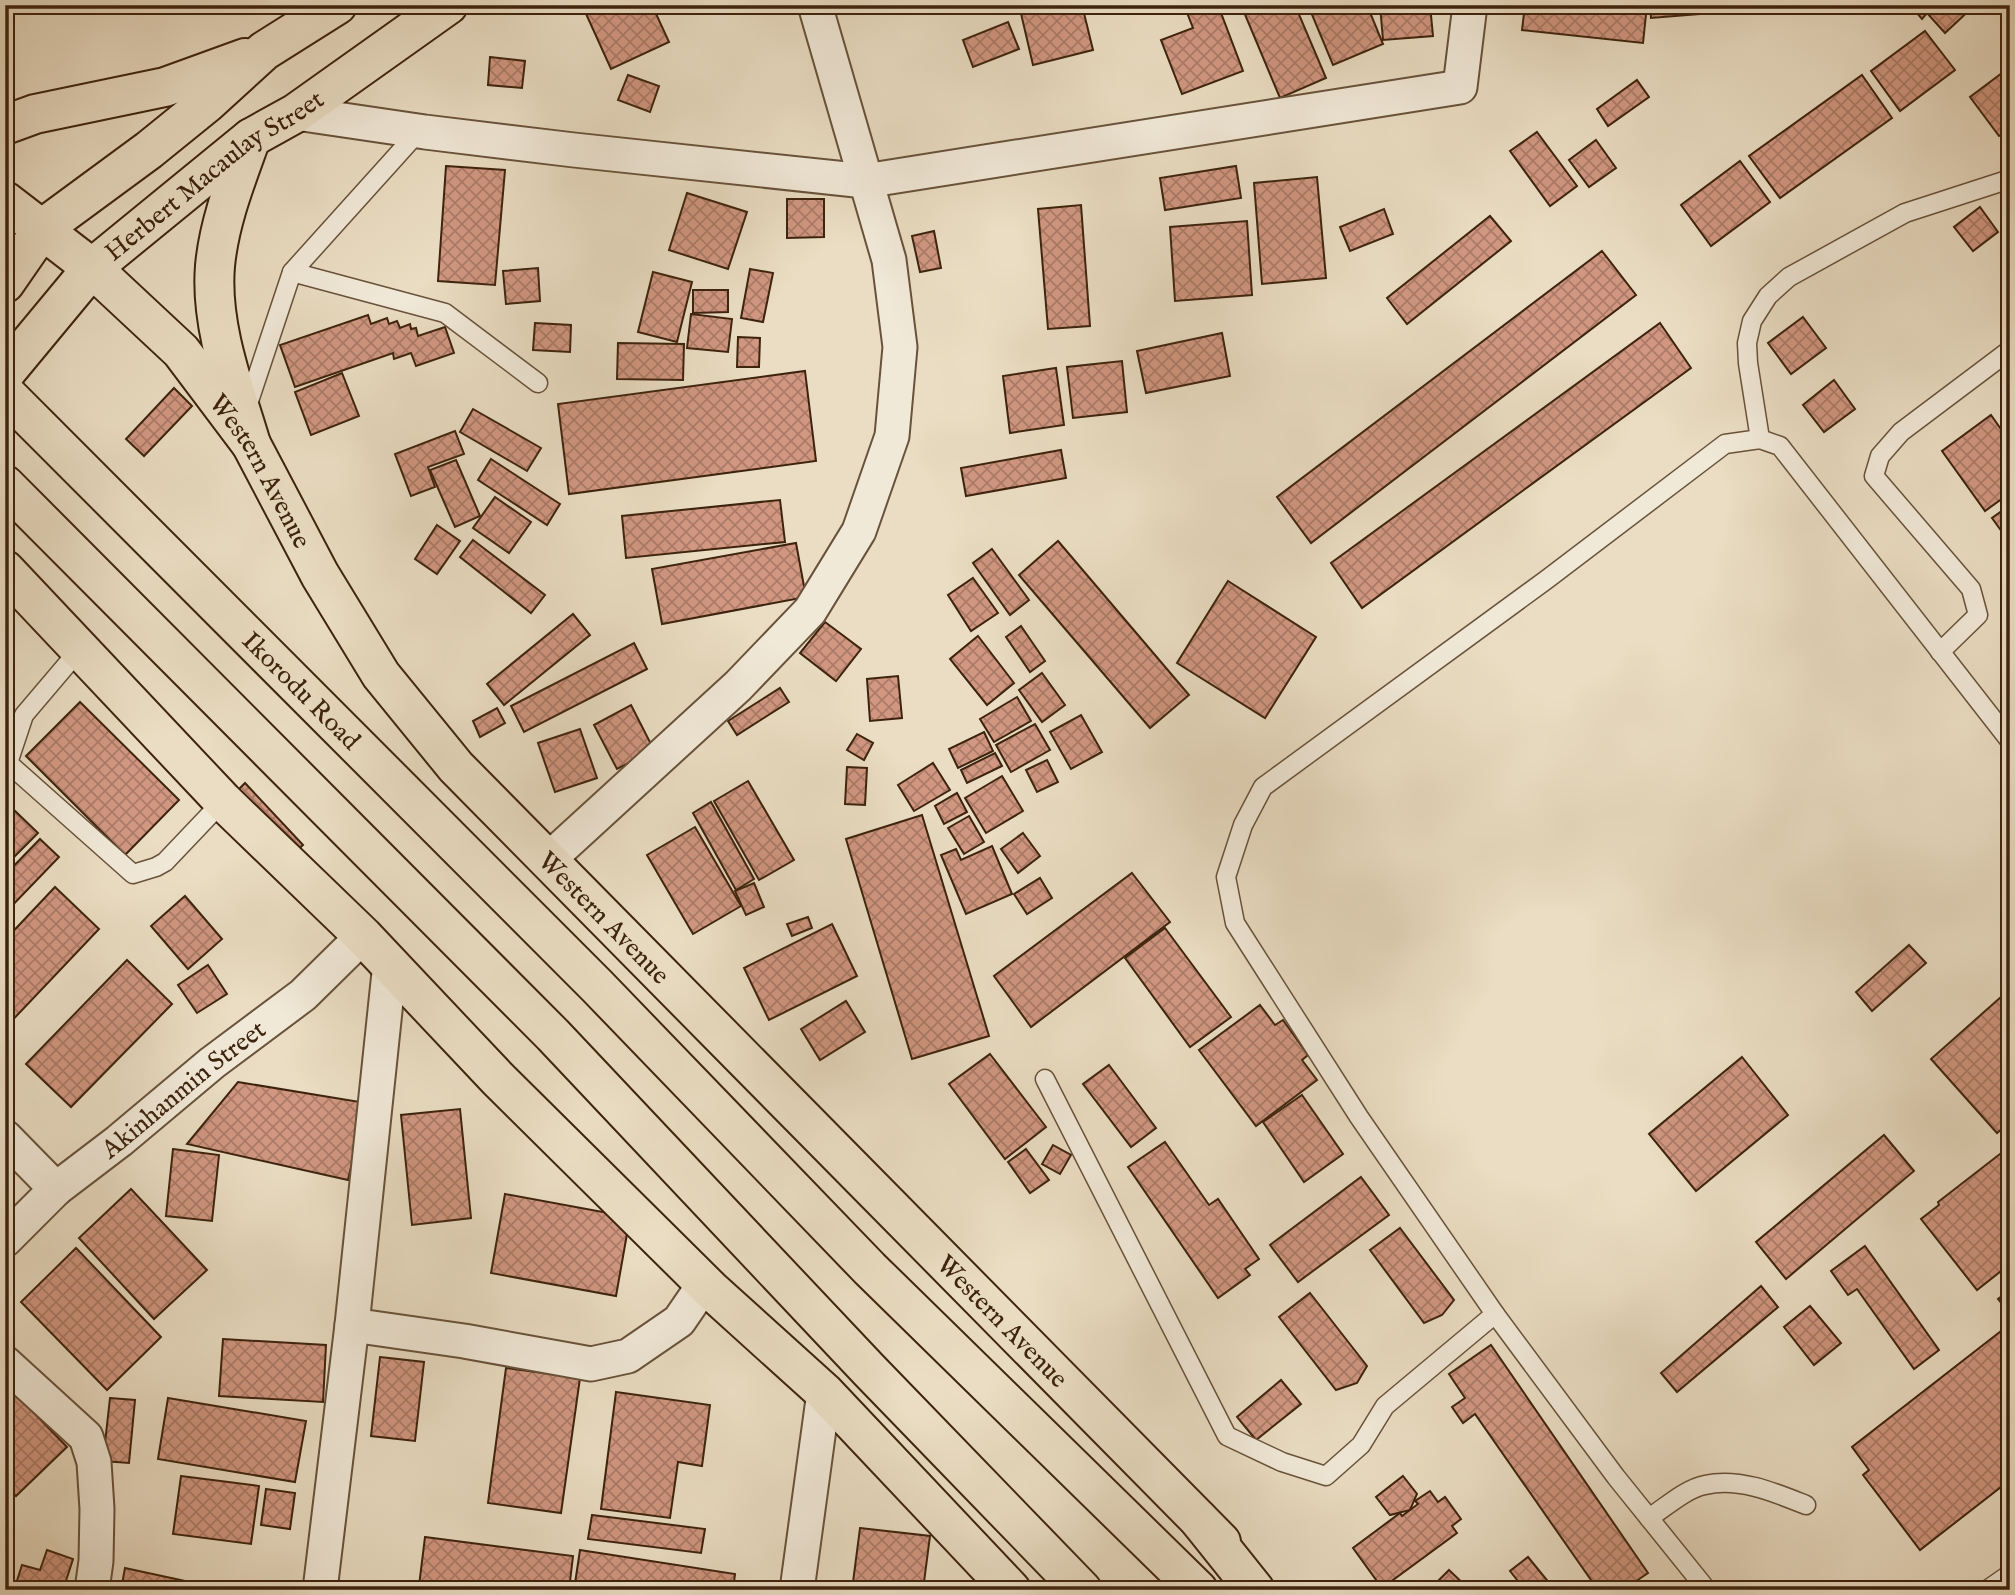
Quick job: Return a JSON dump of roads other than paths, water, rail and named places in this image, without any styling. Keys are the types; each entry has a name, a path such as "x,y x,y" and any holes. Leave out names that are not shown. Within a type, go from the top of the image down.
{"main road":[{"path":"5,283 43,228 149,150 207,103 264,51 337,5"},
{"name":"Herbert Macaulay Street","path":"5,373 93,268 251,138 296,113 448,5"},
{"path":"5,125 35,114 165,87 264,51"},
{"path":"247,431 216,315 215,267 224,214 251,138"},
{"name":"Western Avenue","path":"5,201 93,268 181,351 247,431 320,575 381,675 456,767 1268,1590"},
{"name":"Ikorodu Road","path":"5,393 597,986"},
{"path":"5,485 553,1035 869,1370 1082,1590"},
{"path":"5,570 223,801 363,936 498,1079 705,1283 824,1392 1011,1590"},
{"name":"Western Avenue","path":"597,986 870,1269 1198,1590"},
{"path":"1199,1520 1255,1590"},
{"path":"1165,1557 1207,1590"}],"street":[{"path":"548,860 738,686 810,611 859,531 892,436 900,347 889,260 815,5"},
{"path":"296,113 574,150 865,181 1460,87 1470,5"},
{"name":"Akinhanmin Street","path":"5,1240 56,1189 119,1141 212,1063 303,995 363,936"},
{"path":"320,1590 352,1325 390,963"},
{"path":"5,1137 56,1189"},
{"path":"352,1325 464,1341 590,1364 628,1356 679,1321 705,1283"},
{"path":"5,1363 86,1437 94,1462 97,1509 96,1561 92,1590"},
{"path":"797,1590 824,1392"}],"lane":[{"path":"247,431 292,272 419,131"},
{"path":"1760,439 1747,343 1752,321 1768,296 1788,277 1905,213 2010,179"},
{"path":"292,272 445,313 538,383"},
{"path":"1940,652 1978,615 1971,589 1874,476 1880,456 1901,432 2010,350"},
{"path":"1707,1590 1494,1314 1359,1117 1235,923 1226,877 1243,825 1263,787 1546,580 1725,444 1760,439 1780,446 2010,741"},
{"path":"80,649 24,715 8,763 132,874 165,862 223,801"},
{"path":"1045,1079 1227,1436 1282,1462 1326,1476 1361,1445 1385,1406 1494,1314"},
{"path":"1649,1518 1687,1492 1706,1484 1738,1484 1766,1489 1806,1505"},
{"path":"1987,1590 2010,1574"}]}
